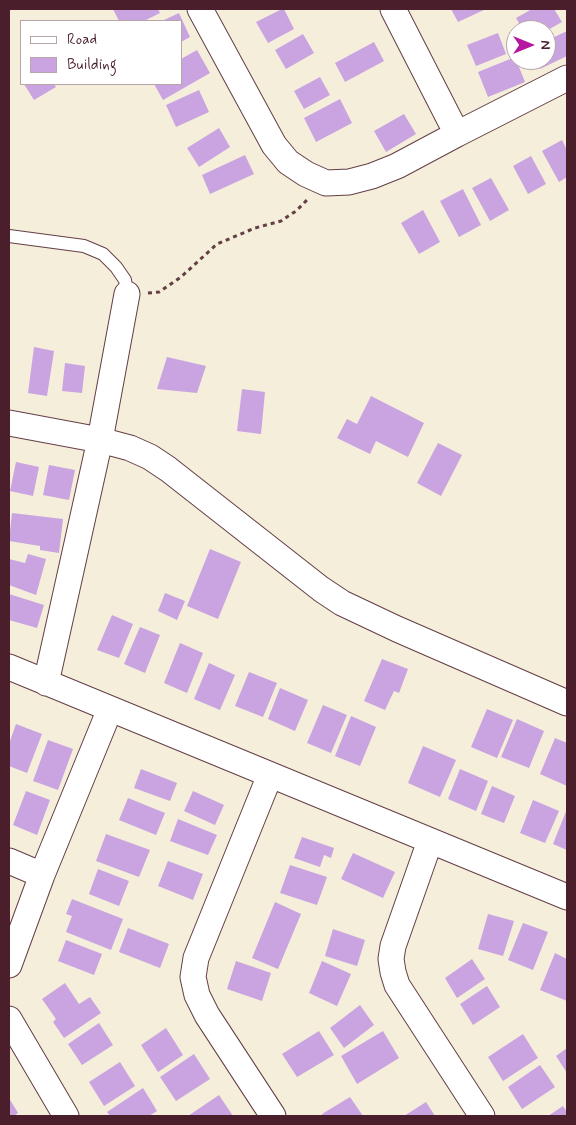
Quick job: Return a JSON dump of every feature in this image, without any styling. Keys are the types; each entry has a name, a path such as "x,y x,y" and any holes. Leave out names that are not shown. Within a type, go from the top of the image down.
{"street":[{"path":"200,9 274,145 288,162 306,174 326,183 349,182 372,176 397,166 567,78"},
{"path":"393,9 457,134"},
{"path":"46,683 100,440 127,294"},
{"path":"9,423 100,440 130,448 150,457 168,469 320,590 342,603 567,703"},
{"path":"9,666 46,683 567,897"},
{"path":"9,965 42,875 110,709"},
{"path":"270,775 196,958 193,977 197,994 207,1015 273,1116"},
{"path":"430,841 393,946 391,959 393,972 397,985 482,1116"},
{"path":"9,861 42,875"},
{"path":"9,1019 66,1116"}],"lane":[{"path":"9,236 84,246 103,254 116,267 124,280 127,294"}],"path":[{"path":"127,294 159,292 181,277 217,244 255,228 281,221 296,211 326,183"}],"building":[{"path":"113,9 158,9 160,13 146,20 118,20"},
{"path":"284,9 294,29 268,43 256,22"},
{"path":"451,9 486,9 458,22"},
{"path":"532,9 554,9 562,22 556,25 556,20 517,20 516,18"},
{"path":"179,13 190,37 182,41 182,20 164,20"},
{"path":"567,31 567,56 556,61 556,36"},
{"path":"498,33 506,54 476,66 467,45"},
{"path":"303,34 314,53 286,69 275,50"},
{"path":"374,42 384,61 345,82 335,63"},
{"path":"197,50 210,73 163,100 155,85 182,85 182,58"},
{"path":"506,61 506,70 520,70 525,82 488,97 478,72"},
{"path":"320,77 330,95 304,109 294,91"},
{"path":"25,85 55,85 56,87 34,100"},
{"path":"199,90 209,112 176,127 166,105"},
{"path":"340,99 352,123 316,142 304,118"},
{"path":"404,114 416,134 386,152 374,131"},
{"path":"219,128 230,147 199,167 187,148"},
{"path":"562,140 567,150 567,177 559,182 542,151"},
{"path":"245,155 254,174 210,194 202,175"},
{"path":"531,156 546,184 528,194 513,166"},
{"path":"491,178 509,210 490,221 472,188"},
{"path":"463,189 481,225 459,237 440,201"},
{"path":"423,210 440,242 419,254 401,223"},
{"path":"34,347 54,351 47,396 28,393"},
{"path":"167,357 206,366 197,393 157,389"},
{"path":"65,363 85,366 82,393 62,391"},
{"path":"242,389 265,392 261,434 237,431"},
{"path":"371,396 424,423 408,457 376,441 370,454 337,438 347,419 357,424"},
{"path":"438,443 462,455 441,496 417,483"},
{"path":"16,462 39,467 33,496 10,491"},
{"path":"49,465 75,470 69,500 43,495"},
{"path":"12,513 63,519 59,553 40,550 40,546 9,541"},
{"path":"210,549 241,562 218,619 187,606"},
{"path":"28,554 46,559 36,595 9,585 9,559 25,563"},
{"path":"165,593 185,601 177,620 158,611"},
{"path":"9,594 44,605 37,628 9,620"},
{"path":"112,615 133,624 119,658 97,650"},
{"path":"140,627 160,635 145,673 124,664"},
{"path":"180,643 203,653 187,693 164,683"},
{"path":"382,659 408,669 399,693 394,691 385,710 364,701"},
{"path":"209,663 235,675 220,710 194,699"},
{"path":"249,672 277,683 263,717 235,706"},
{"path":"280,688 308,700 295,731 268,719"},
{"path":"323,705 347,715 331,753 307,743"},
{"path":"487,709 513,720 497,758 471,747"},
{"path":"351,716 376,727 360,766 335,756"},
{"path":"517,719 544,731 529,768 501,757"},
{"path":"16,724 42,734 27,773 9,766 9,744"},
{"path":"555,738 567,743 567,786 540,774"},
{"path":"48,740 73,749 58,790 33,781"},
{"path":"423,746 456,760 440,797 408,783"},
{"path":"141,769 177,783 170,801 134,788"},
{"path":"460,769 488,781 476,811 448,799"},
{"path":"492,786 515,796 504,823 481,814"},
{"path":"26,791 50,800 37,835 13,825"},
{"path":"193,791 224,805 215,825 184,811"},
{"path":"128,798 165,813 156,835 119,820"},
{"path":"533,800 559,811 545,843 520,833"},
{"path":"567,809 567,850 553,844"},
{"path":"178,819 217,835 208,855 170,841"},
{"path":"106,834 150,850 139,877 96,861"},
{"path":"302,837 334,848 331,858 324,855 320,867 294,858"},
{"path":"353,853 395,872 383,898 341,879"},
{"path":"168,861 203,874 193,900 158,886"},
{"path":"290,865 327,877 317,905 280,893"},
{"path":"98,869 129,881 119,906 89,894"},
{"path":"72,899 123,919 111,950 66,932 72,916 66,914"},
{"path":"275,902 301,914 278,969 252,958"},
{"path":"488,914 514,921 503,956 478,949"},
{"path":"523,923 548,932 533,970 508,960"},
{"path":"128,928 169,944 160,968 119,952"},
{"path":"333,929 365,940 357,966 325,956"},
{"path":"66,940 102,954 94,975 58,961"},
{"path":"555,953 567,959 567,1001 540,990"},
{"path":"472,959 485,979 457,998 445,978"},
{"path":"236,961 271,973 262,1001 227,989"},
{"path":"322,961 351,974 337,1006 309,993"},
{"path":"65,983 79,1004 90,997 101,1013 64,1038 53,1022 56,1019 42,999"},
{"path":"487,986 500,1007 473,1025 460,1004"},
{"path":"360,1005 374,1025 344,1048 330,1028"},
{"path":"99,1023 113,1045 82,1065 68,1044"},
{"path":"166,1028 183,1055 158,1072 141,1045"},
{"path":"319,1031 334,1055 297,1077 282,1054"},
{"path":"383,1031 399,1058 357,1084 341,1056"},
{"path":"523,1034 538,1058 503,1081 488,1057"},
{"path":"567,1048 567,1073 556,1056"},
{"path":"194,1054 210,1079 176,1101 160,1077"},
{"path":"120,1062 135,1086 104,1106 89,1082"},
{"path":"540,1065 555,1087 522,1109 508,1087"},
{"path":"143,1088 157,1111 149,1116 110,1116 107,1112"},
{"path":"219,1095 233,1116 188,1116"},
{"path":"350,1097 363,1116 323,1116 322,1114"},
{"path":"9,1098 18,1113 14,1116 9,1116"},
{"path":"426,1102 435,1116 404,1116"},
{"path":"563,1106 567,1116 548,1116"}]}
